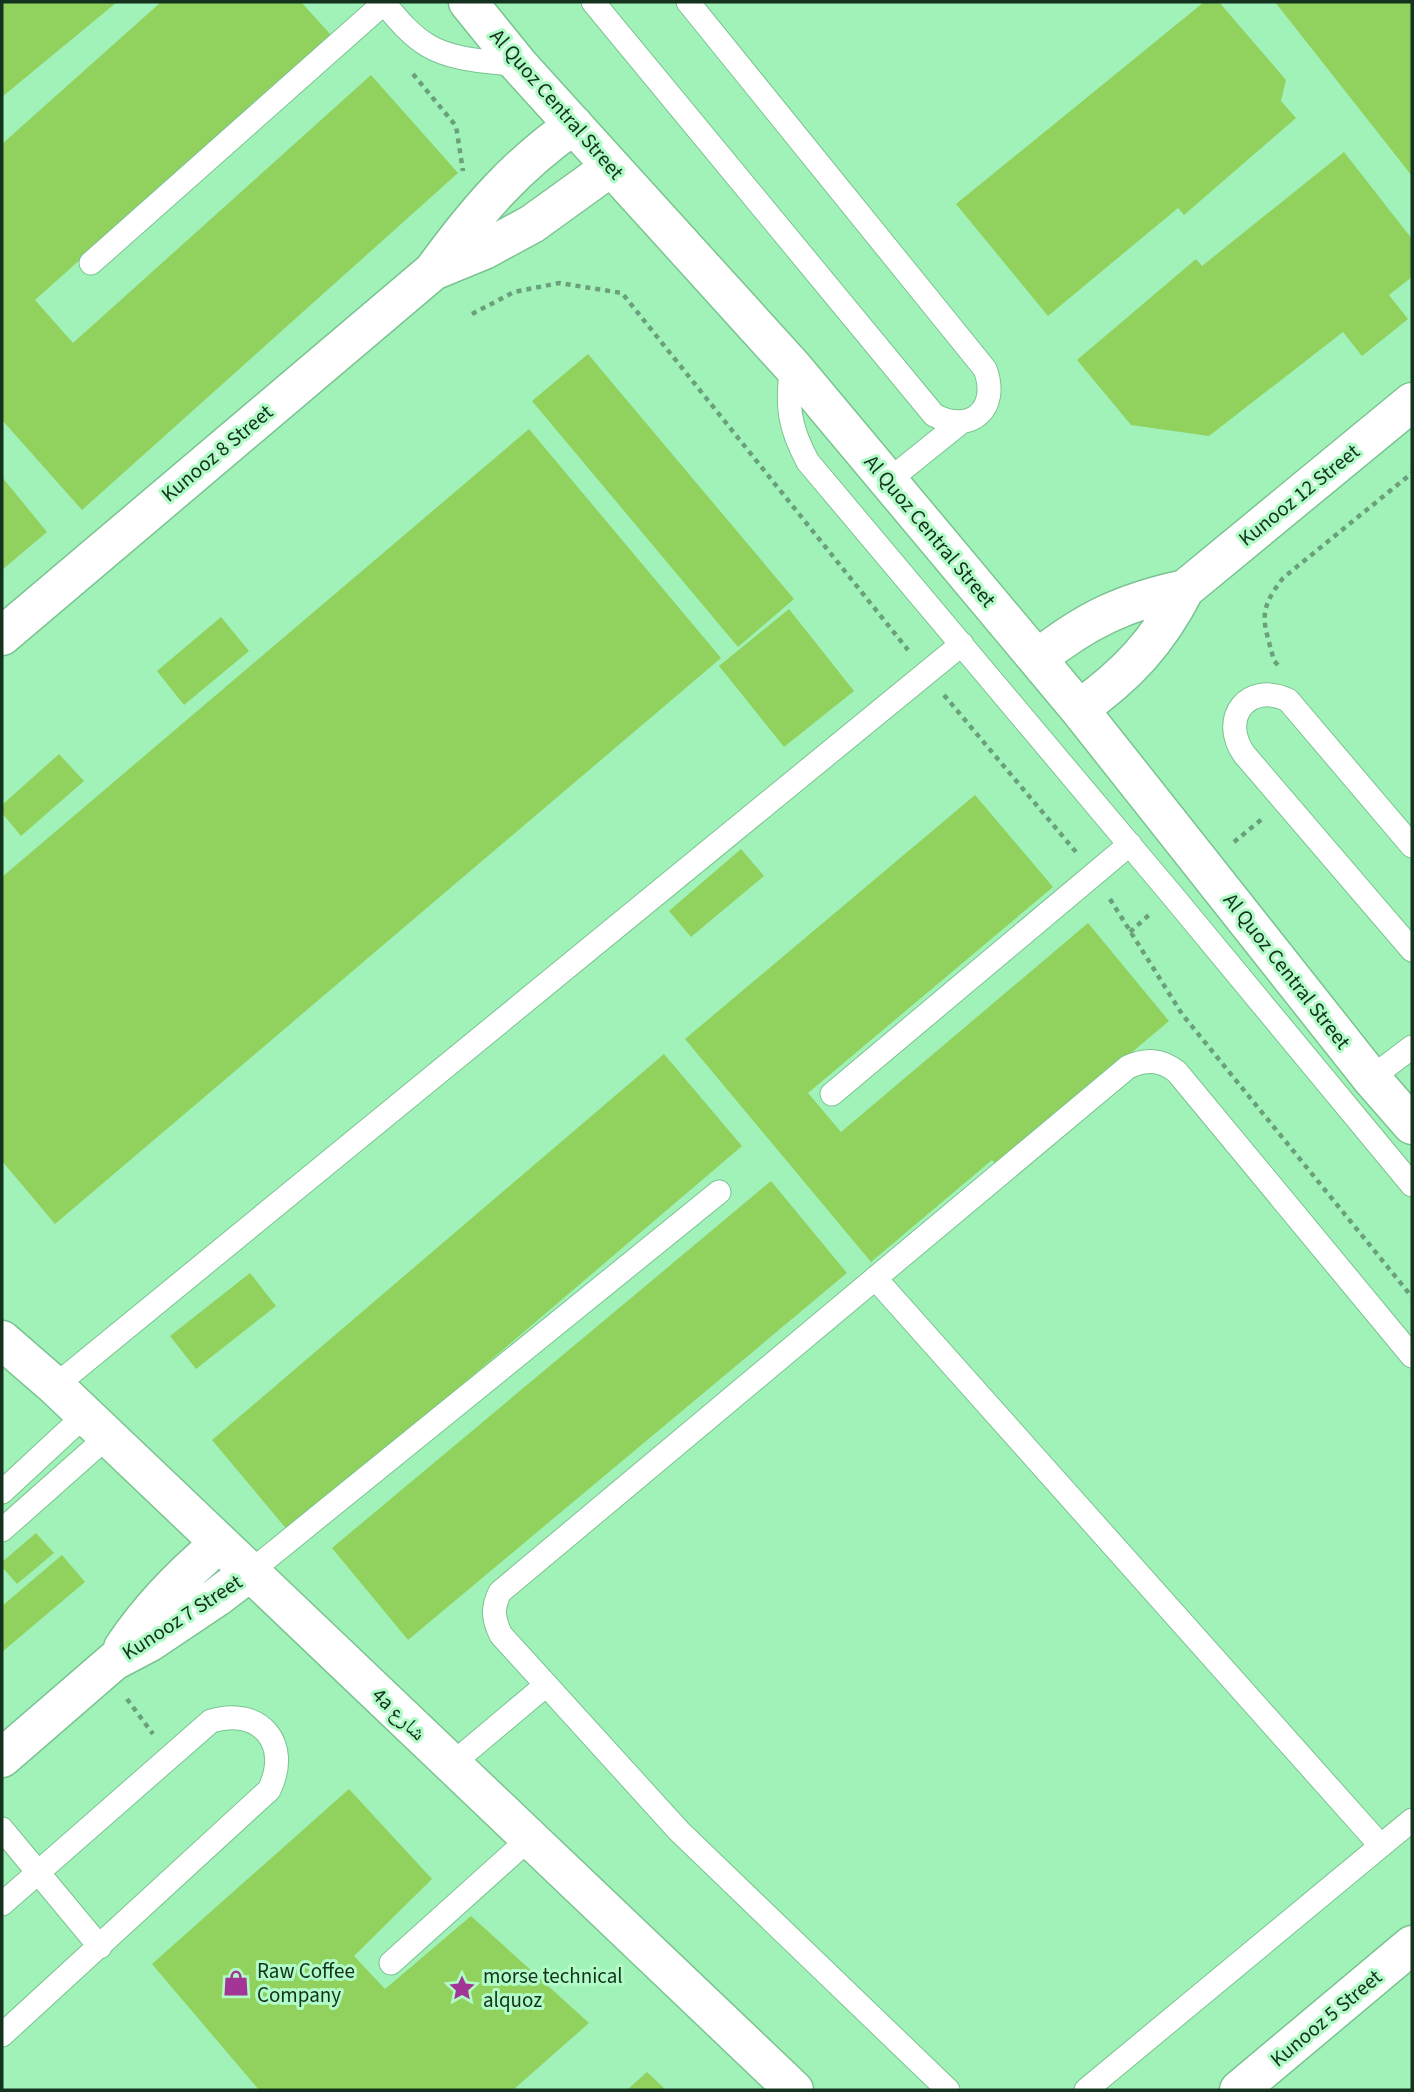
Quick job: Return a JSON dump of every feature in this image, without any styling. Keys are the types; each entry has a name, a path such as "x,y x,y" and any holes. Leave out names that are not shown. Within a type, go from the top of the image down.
{"street":[{"name":"Al Quoz Central Street","path":"468,2 519,65 792,366 1079,709 1412,1125"},
{"name":"Kunooz 8 Street","path":"2,636 433,271 465,226 500,186 540,148 574,125"},
{"name":"Kunooz 8 Street","path":"433,271 484,250 532,224 611,166"},
{"name":"Kunooz 12 Street","path":"1079,709 1131,667 1171,617 1185,589 1412,402"},
{"name":"Kunooz 12 Street","path":"1037,659 1066,636 1103,615 1154,596 1185,589"},
{"name":"Al Quoz Central Street","path":"1371,1077 1412,1103"},
{"name":"4a شارع","path":"2,1340 55,1386 794,2090"},
{"name":"Kunooz 7 Street","path":"110,1665 162,1597 220,1543"},
{"name":"Kunooz 7 Street","path":"2,1758 110,1665 150,1642 250,1572"},
{"name":"Kunooz 5 Street","path":"1239,2090 1412,1945"}],"lane":[{"path":"593,2 934,415 946,422 960,423"},
{"path":"688,2 985,369 990,382 990,396 984,409 974,418 960,423 888,481"},
{"path":"91,263 383,3 410,32 428,46 449,55 519,65"},
{"path":"792,366 789,417 796,440 808,461 1412,1185"},
{"path":"55,1386 962,644"},
{"path":"1412,846 1288,700 1266,694 1245,702 1234,722 1234,733 1244,754 1412,950"},
{"path":"832,1094 1130,844"},
{"path":"1371,1077 1412,1047"},
{"path":"948,2090 680,1831 545,1685 501,1635 496,1625 493,1614 500,1592 1128,1067 1140,1061 1167,1064 1177,1072 1412,1356"},
{"path":"250,1572 719,1192"},
{"path":"875,1278 1381,1846"},
{"path":"2,1492 96,1426"},
{"path":"2,1530 96,1426"},
{"path":"452,1764 545,1685"},
{"path":"2,1904 211,1721 226,1716 242,1717 267,1732 279,1761 269,1790 2,2035"},
{"path":"1086,2090 1412,1820"},
{"path":"2,1829 100,1947"},
{"path":"391,1963 529,1839"}],"path":[{"path":"407,67 456,125 463,171 459,181"},
{"path":"472,314 514,292 559,283 622,293 926,674 1094,874 1182,1014 1412,1297"},
{"path":"1282,670 1274,661 1264,617 1268,598 1283,578 1412,472"},
{"path":"110,1665 170,1758"}],"shaded area":[{"path":"2,2 1412,2 1412,2090 2,2090"}],"building":[{"path":"2,2 117,2 2,97"},
{"path":"161,2 301,2 331,35 35,300 73,343 371,75 458,173 82,510 2,420 2,144"},
{"path":"1204,2 1219,2 1286,80 1281,101 1296,118 1184,215 1178,208 1048,316 956,204"},
{"path":"1275,2 1412,2 1412,176"},
{"path":"1344,152 1412,239 1412,277 1389,295 1408,319 1362,356 1343,332 1209,436 1131,425 1077,360 1196,259 1202,266"},
{"path":"588,354 794,599 738,647 532,401"},
{"path":"529,429 721,658 55,1224 2,1161 2,877"},
{"path":"2,477 47,532 2,570"},
{"path":"789,609 854,691 784,747 719,666"},
{"path":"221,617 249,651 184,705 157,671"},
{"path":"59,754 84,781 21,836 2,813 2,805"},
{"path":"975,795 1053,887 808,1093 841,1132 1088,923 1169,1021 997,1166 992,1160 871,1262 685,1039"},
{"path":"741,849 764,876 691,937 669,911"},
{"path":"664,1054 742,1146 289,1532 212,1440"},
{"path":"771,1181 847,1273 408,1640 332,1548"},
{"path":"250,1273 276,1306 196,1369 170,1336"},
{"path":"36,1533 54,1553 17,1584 2,1567 2,1562"},
{"path":"62,1555 85,1582 2,1652 2,1606"},
{"path":"349,1789 432,1879 354,1956 385,1989 471,1916 589,2023 513,2090 259,2090 152,1964"},
{"path":"647,2072 666,2090 627,2090"}],"place":[{"name":"Raw Coffee Company","path":"236,1983"},
{"name":"morse technical alquoz","path":"462,1988"}]}
